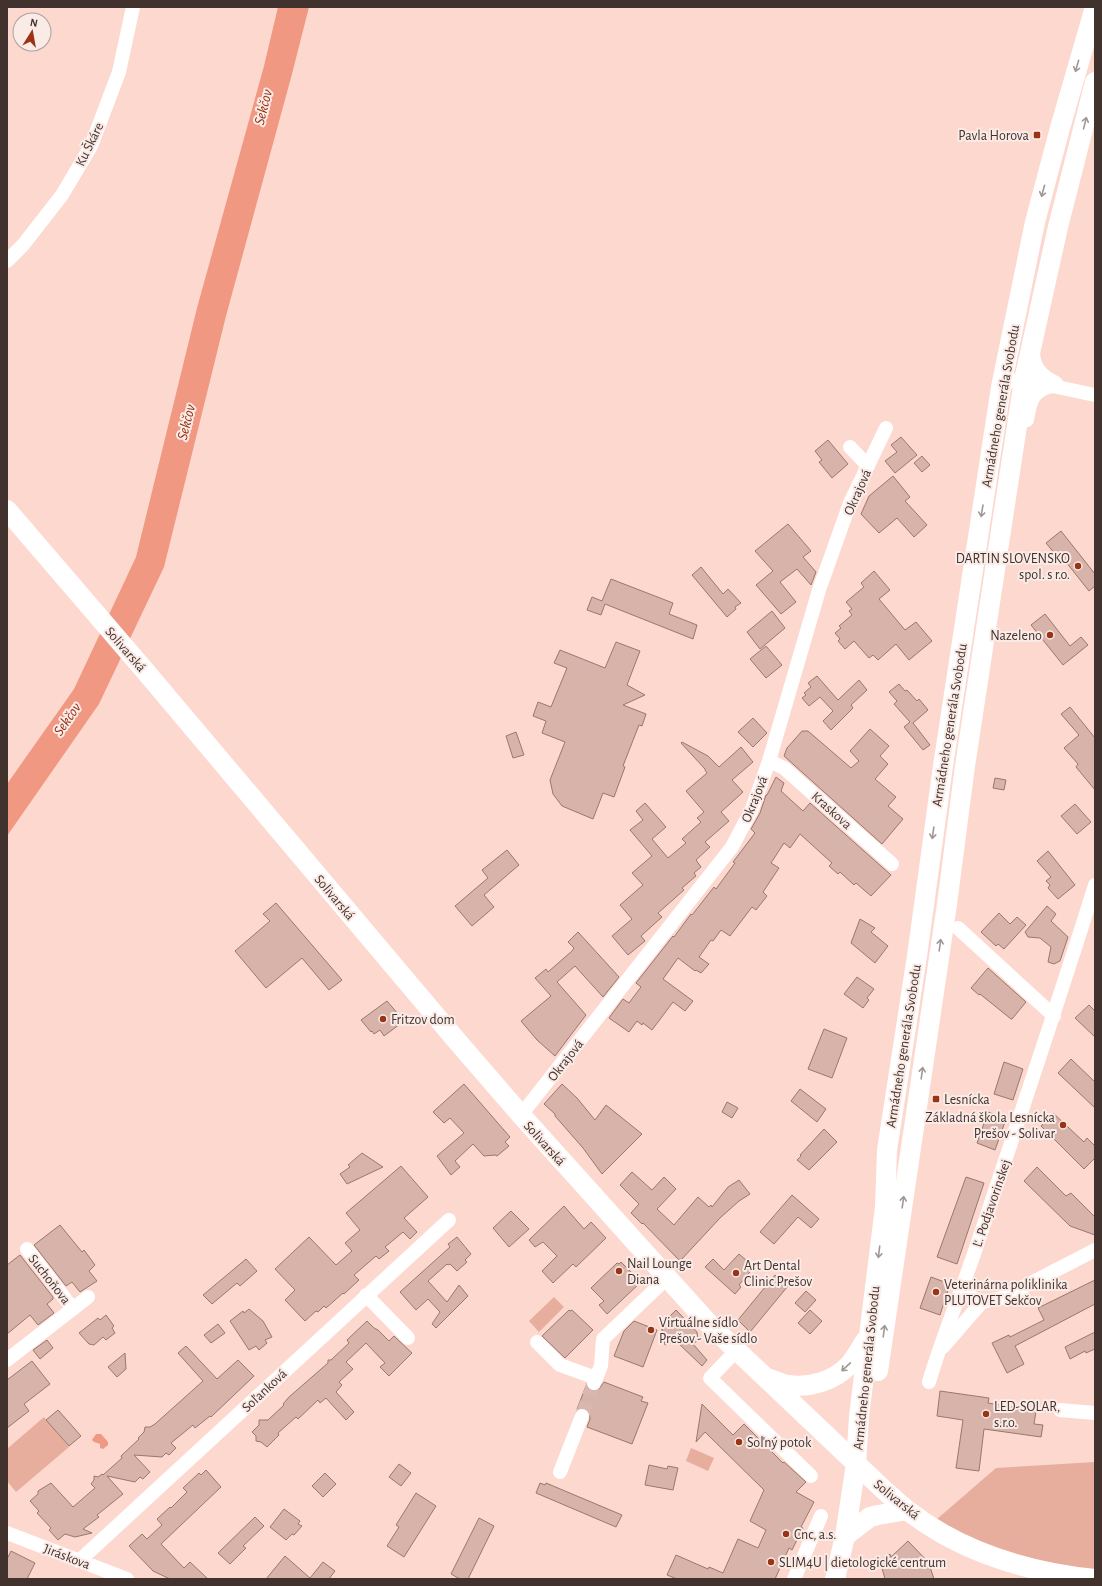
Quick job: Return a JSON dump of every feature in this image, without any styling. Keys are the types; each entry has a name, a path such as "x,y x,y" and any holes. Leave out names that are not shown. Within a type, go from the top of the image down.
{"street":[{"name":"Ku Škáre","path":"7,261 23,245 62,195 91,146 119,72 133,7"},
{"name":"Armádneho generála Svobodu","path":"856,1464 859,1416 885,1207 887,1150 917,956 942,766 1001,387 1035,222 1058,135 1092,29 1095,7"},
{"name":"Armádneho generála Svobodu","path":"856,1464 871,1418 947,904 965,766 1024,380 1058,227 1095,82"},
{"path":"1024,380 1015,370 1015,363 1028,298 1030,250"},
{"path":"1033,340 1033,358 1036,369 1046,378 1067,389"},
{"path":"1001,387 1011,381 1024,380 1095,395"},
{"path":"1009,479 1023,444 1030,404 1033,396 1043,388 1052,386"},
{"name":"Okrajová","path":"521,1115 732,847 752,810 769,761 819,590 850,503 886,428"},
{"path":"850,447 868,466"},
{"name":"Solivarská","path":"7,510 521,1115 710,1325 736,1351 907,1510 933,1527 969,1547 997,1559 1039,1571 1095,1579"},
{"name":"Kraskova","path":"769,761 784,768 892,864"},
{"name":"Ľ. Podjavorinskej","path":"928,1382 963,1285 1054,1016 1095,885"},
{"path":"958,928 1054,1016"},
{"name":"Soľanková","path":"79,1561 449,1220"},
{"name":"Suchoňova","path":"27,1249 74,1309"},
{"path":"963,1285 971,1297 982,1302 1002,1298 1095,1250"},
{"path":"537,1342 560,1365 595,1381 601,1366 603,1339 668,1278"},
{"path":"366,1295 408,1338"},
{"name":"Suchoňova","path":"7,1360 88,1297"},
{"path":"937,1354 982,1302"},
{"path":"763,1376 787,1385 807,1386 821,1382 838,1375 851,1363 869,1336"},
{"path":"736,1351 710,1378 811,1476"},
{"path":"1060,1410 1095,1413"},
{"path":"560,1472 582,1416"},
{"path":"835,1579 845,1536 856,1464"},
{"path":"845,1536 870,1518 907,1510"},
{"path":"794,1579 821,1516"},
{"name":"Jiráskova","path":"7,1534 127,1579"}],"shaded area":[{"path":"554,1297 564,1307 539,1332 529,1321"},
{"path":"44,1417 69,1447 16,1492 7,1481 7,1449"},
{"path":"691,1448 714,1458 708,1471 686,1461"},
{"path":"1095,1462 1095,1576 1019,1562 929,1526 996,1468"}],"water":[{"name":"Sekčov","path":"278,7 309,7 226,316 164,567 99,704 7,836 7,784 74,689 136,557 197,308 264,66"},
{"path":"96,1434 101,1434 108,1442 108,1445 103,1449 100,1448 100,1444 92,1440"}],"building":[{"path":"901,437 917,455 895,473 885,461 897,452 891,445"},
{"path":"828,440 848,464 832,478 819,462 822,460 815,451"},
{"path":"922,456 930,465 922,472 914,463"},
{"path":"893,476 910,497 905,501 927,525 914,537 897,518 879,533 861,514 869,496"},
{"path":"788,524 811,551 803,557 816,572 811,585 797,569 780,582 796,602 781,614 756,585 773,571 755,551"},
{"name":"DARTIN SLOVENSKO spol. s r.o.","path":"1061,531 1095,574 1095,586 1089,591 1058,552 1055,554 1046,543"},
{"path":"701,567 723,594 728,589 741,603 735,607 736,609 727,617 692,575"},
{"path":"874,571 890,590 879,599 905,630 916,622 932,641 909,660 896,644 878,660 873,655 869,658 854,641 845,649 838,641 840,639 835,633 841,628 839,626 852,615 849,611 852,609 846,602 864,587 861,583"},
{"path":"611,579 673,603 669,614 697,625 693,639 605,604 601,615 587,610 592,597 602,601"},
{"path":"772,611 785,628 760,649 747,632"},
{"name":"Nazeleno","path":"1045,614 1070,646 1081,637 1088,645 1063,665 1031,625"},
{"path":"616,642 640,651 627,685 645,695 623,705 646,714 642,726 639,725 623,766 625,767 614,797 603,793 593,819 562,806 553,794 550,780 565,742 542,733 546,721 533,716 538,702 551,707 567,668 554,663 560,650 605,668"},
{"path":"766,646 782,665 766,678 750,659"},
{"path":"817,676 838,700 859,680 867,690 851,705 853,708 831,730 823,721 833,711 820,697 809,706 802,698 806,695 804,693 811,687 808,683"},
{"path":"899,684 917,701 919,699 928,710 913,723 930,745 923,750 904,727 910,722 894,704 897,701 889,692"},
{"path":"1070,707 1095,738 1095,790 1076,767 1078,764 1064,748 1079,735 1061,714"},
{"path":"753,718 767,733 753,747 738,732"},
{"path":"870,729 889,746 880,756 888,764 875,779 896,797 888,806 903,819 882,844 784,756 787,748 802,731 808,731 851,768 859,761 850,751"},
{"path":"516,732 524,755 513,758 506,736"},
{"path":"682,742 708,756 719,767 741,747 753,762 732,780 743,792 721,812 729,821 705,842 710,847 696,860 701,867 694,873 696,876 682,888 684,890 658,913 662,917 641,936 645,941 628,955 612,936 632,919 620,905 643,885 632,873 652,856 630,830 643,820 636,811 645,803 666,827 652,839 668,858 686,843 682,839 701,822 697,818 704,812 686,791 707,773 681,743"},
{"path":"776,777 784,783 781,791 803,811 810,803 891,875 871,896 856,883 854,885 840,872 838,874 829,866 832,863 800,834 790,848 784,843 771,863 779,868 763,892 767,896 756,910 752,907 730,936 721,930 713,941 711,940 699,957 709,964 701,973 696,970 695,971 678,958 663,979 693,1001 685,1011 673,1002 652,1030 643,1023 642,1025 637,1021 629,1032 609,1018 623,999 629,1003 641,987 636,983 691,914 692,915 714,887 716,889 735,863 733,862 755,833 751,829 760,813 766,795"},
{"path":"995,778 1006,780 1004,790 993,788"},
{"path":"1075,804 1091,822 1077,834 1061,816"},
{"path":"507,850 519,865 484,895 494,907 472,926 455,906 488,878 482,870"},
{"path":"1048,851 1075,885 1058,899 1048,888 1050,885 1046,881 1051,877 1037,861"},
{"path":"276,903 342,980 329,990 302,958 266,988 235,951 270,921 263,914"},
{"path":"1047,906 1056,914 1051,921 1068,937 1060,961 1054,964 1048,962 1051,947 1040,938 1028,937 1025,932"},
{"path":"999,913 1010,924 1017,917 1026,925 1004,949 998,944 996,946 981,932"},
{"path":"860,919 875,928 871,932 888,946 875,963 851,943"},
{"path":"578,932 619,977 603,997 575,966 557,982 586,1015 555,1056 537,1040 521,1021 551,996 535,978 546,969 548,972 572,951 574,948 568,942"},
{"path":"988,968 1026,1002 1012,1019 971,988"},
{"path":"857,977 874,989 867,998 869,1000 863,1008 844,994"},
{"name":"Fritzov dom","path":"387,1001 404,1021 384,1036 380,1030 374,1034 361,1020"},
{"path":"1089,1005 1095,1011 1095,1037 1075,1018"},
{"path":"824,1029 847,1038 832,1078 808,1069"},
{"path":"1071,1059 1095,1082 1095,1108 1058,1073"},
{"path":"1004,1062 1023,1069 1013,1100 994,1094"},
{"path":"464,1084 510,1137 505,1142 509,1146 497,1156 484,1156 473,1144 455,1161 460,1167 451,1175 437,1156 464,1133 450,1118 444,1123 433,1112"},
{"path":"562,1084 577,1098 595,1120 606,1105 642,1134 602,1174 583,1148 555,1116 555,1114 544,1104"},
{"path":"800,1089 826,1109 817,1122 791,1101"},
{"path":"727,1102 738,1108 732,1118 722,1112"},
{"path":"988,1112 1006,1119 995,1150 977,1143"},
{"path":"1053,1113 1084,1142 1087,1138 1095,1146 1095,1158 1084,1169 1041,1126"},
{"path":"824,1129 837,1142 809,1170 797,1160"},
{"path":"362,1153 383,1167 347,1184 340,1174 350,1167 348,1165"},
{"path":"401,1166 428,1197 404,1218 417,1232 410,1239 403,1232 385,1247 389,1251 379,1259 376,1256 354,1275 359,1280 344,1294 343,1293 326,1308 324,1306 318,1312 316,1311 305,1321 285,1300 295,1290 275,1269 309,1237 336,1265 352,1251 345,1243 360,1230 346,1213"},
{"path":"1037,1167 1066,1196 1071,1193 1095,1217 1095,1235 1070,1226 1024,1181"},
{"path":"632,1172 652,1190 664,1177 676,1189 657,1209 674,1225 698,1197 709,1207 711,1205 712,1207 728,1187 739,1180 750,1194 739,1201 720,1218 680,1261 643,1223 642,1224 631,1213 639,1204 620,1185"},
{"path":"966,1177 984,1183 957,1264 937,1257"},
{"path":"792,1195 819,1219 811,1228 798,1217 774,1244 760,1232"},
{"path":"564,1206 584,1229 591,1222 606,1238 576,1267 573,1264 553,1283 542,1271 557,1256 543,1242 535,1247 529,1240"},
{"path":"511,1211 529,1229 509,1247 493,1228"},
{"path":"60,1225 82,1252 84,1250 95,1265 89,1271 97,1281 80,1292 72,1282 66,1286 34,1245"},
{"path":"457,1237 471,1254 465,1260 467,1262 457,1271 450,1264 447,1264 428,1281 447,1302 459,1285 468,1296 436,1328 432,1324 440,1312 428,1299 416,1310 400,1292 450,1247 448,1244"},
{"name":"Art Dental Clinic Prešov","path":"739,1254 754,1267 739,1285 741,1287 735,1294 705,1267 713,1259 724,1270"},
{"path":"20,1255 53,1297 53,1299 47,1304 54,1313 38,1325 30,1315 7,1334 7,1265"},
{"path":"246,1259 257,1271 240,1286 237,1283 212,1304 203,1295"},
{"path":"621,1262 641,1282 607,1314 599,1305 604,1301 591,1288 617,1263 619,1264"},
{"path":"775,1275 788,1286 750,1332 738,1320"},
{"name":"Veterinárna poliklinika PLUTOVET Sekčov","path":"931,1277 950,1284 940,1315 920,1308"},
{"path":"1095,1280 1095,1304 1015,1346 1024,1364 1007,1373 992,1343 1009,1335 1010,1337 1044,1320 1038,1308"},
{"path":"806,1291 816,1300 805,1312 795,1303"},
{"path":"249,1309 263,1321 272,1337 265,1340 267,1343 259,1350 256,1346 249,1350 230,1321 243,1311 244,1313"},
{"path":"569,1310 572,1310 593,1330 565,1358 542,1336"},
{"path":"676,1310 697,1332 698,1340 693,1344 707,1360 702,1366 676,1341 665,1345 661,1325"},
{"path":"810,1310 822,1321 810,1334 798,1323"},
{"path":"106,1315 114,1326 112,1328 115,1333 106,1340 103,1337 94,1345 89,1344 79,1333 98,1318 100,1320"},
{"path":"367,1321 389,1341 394,1336 412,1353 389,1376 380,1367 385,1363 366,1343 346,1362 353,1369 339,1382 342,1385 336,1392 354,1412 346,1420 326,1398 320,1403 318,1400 298,1419 296,1417 278,1433 279,1435 267,1447 261,1442 256,1441 256,1436 252,1432 259,1425 259,1420 268,1420 284,1405 283,1404 289,1397 328,1363 328,1360 331,1360 349,1343 347,1340"},
{"path":"634,1321 657,1330 643,1367 614,1356 624,1331"},
{"path":"218,1324 225,1333 211,1343 204,1335"},
{"path":"1095,1332 1095,1349 1086,1353 1085,1351 1070,1359 1065,1347"},
{"path":"47,1340 53,1348 40,1359 33,1350"},
{"path":"186,1346 217,1379 238,1360 254,1376 211,1417 210,1416 195,1428 193,1425 171,1443 176,1448 169,1455 166,1453 162,1457 134,1455 150,1472 143,1479 140,1477 135,1482 107,1476 123,1494 97,1515 99,1517 83,1529 92,1533 75,1537 65,1534 58,1540 49,1530 51,1528 37,1513 39,1511 30,1501 38,1494 38,1491 51,1483 73,1507 95,1488 91,1484 94,1480 94,1476 98,1477 102,1474 103,1475 122,1458 121,1456 139,1439 138,1438 144,1432 145,1427 150,1427 155,1424 203,1381 178,1353"},
{"path":"125,1353 126,1369 117,1377 108,1367"},
{"path":"32,1361 50,1384 24,1404 29,1411 7,1428 7,1380"},
{"path":"604,1382 643,1397 641,1401 648,1403 632,1444 587,1427 590,1419 589,1411 585,1408 577,1409 586,1386 590,1391 596,1391"},
{"path":"940,1391 989,1398 988,1403 1036,1411 1034,1424 1043,1425 1041,1437 984,1429 979,1471 956,1468 963,1420 937,1416"},
{"path":"702,1404 733,1435 744,1424 783,1463 784,1462 806,1482 796,1492 814,1502 801,1527 803,1528 792,1550 789,1548 775,1579 677,1579 667,1575 676,1555 708,1569 709,1567 723,1573 738,1539 758,1548 766,1530 750,1521 764,1490 705,1432 696,1442"},
{"path":"58,1410 81,1436 69,1446 46,1420"},
{"path":"399,1464 411,1473 401,1486 389,1477"},
{"path":"649,1465 667,1469 668,1466 678,1468 673,1490 645,1485"},
{"path":"206,1470 221,1487 161,1544 184,1568 190,1562 208,1579 170,1579 153,1571 129,1546 142,1534 147,1539 162,1525 157,1519 187,1492 183,1488 199,1473 201,1475"},
{"path":"325,1473 336,1484 323,1497 312,1486"},
{"path":"540,1483 545,1485 546,1483 622,1515 616,1527 536,1493"},
{"path":"416,1493 436,1506 404,1557 387,1546 399,1527 396,1525"},
{"path":"284,1509 300,1521 298,1524 302,1526 294,1535 292,1534 286,1540 270,1527"},
{"path":"255,1517 264,1526 243,1546 246,1548 230,1564 218,1553"},
{"path":"479,1518 494,1526 468,1579 460,1579 451,1574"},
{"path":"908,1541 932,1566 930,1567 934,1579 885,1579 880,1561 890,1554 891,1557"},
{"path":"11,1551 35,1563 27,1579 7,1579 7,1559"},
{"path":"285,1556 310,1578 323,1562 335,1571 329,1579 266,1579"}],"tunnel":[{"path":"582,1416 594,1383"}],"place":[{"name":"Pavla Horova","path":"1037,135"},
{"name":"DARTIN SLOVENSKO spol. s r.o.","path":"1078,566"},
{"name":"Nazeleno","path":"1050,635"},
{"name":"Fritzov dom","path":"383,1019"},
{"name":"Lesnícka","path":"936,1099"},
{"name":"Základná škola Lesnícka Prešov - Solivar","path":"1063,1125"},
{"name":"Nail Lounge Diana","path":"619,1271"},
{"name":"Art Dental Clinic Prešov","path":"736,1273"},
{"name":"Veterinárna poliklinika PLUTOVET Sekčov","path":"936,1292"},
{"name":"Virtuálne sídlo Prešov - Vaše sídlo","path":"651,1330"},
{"name":"LED-SOLAR, s.r.o.","path":"986,1414"},
{"name":"Soľný potok","path":"739,1442"},
{"name":"Cnc, a.s.","path":"786,1534"},
{"name":"SLIM4U | dietologické centrum","path":"771,1562"}]}
